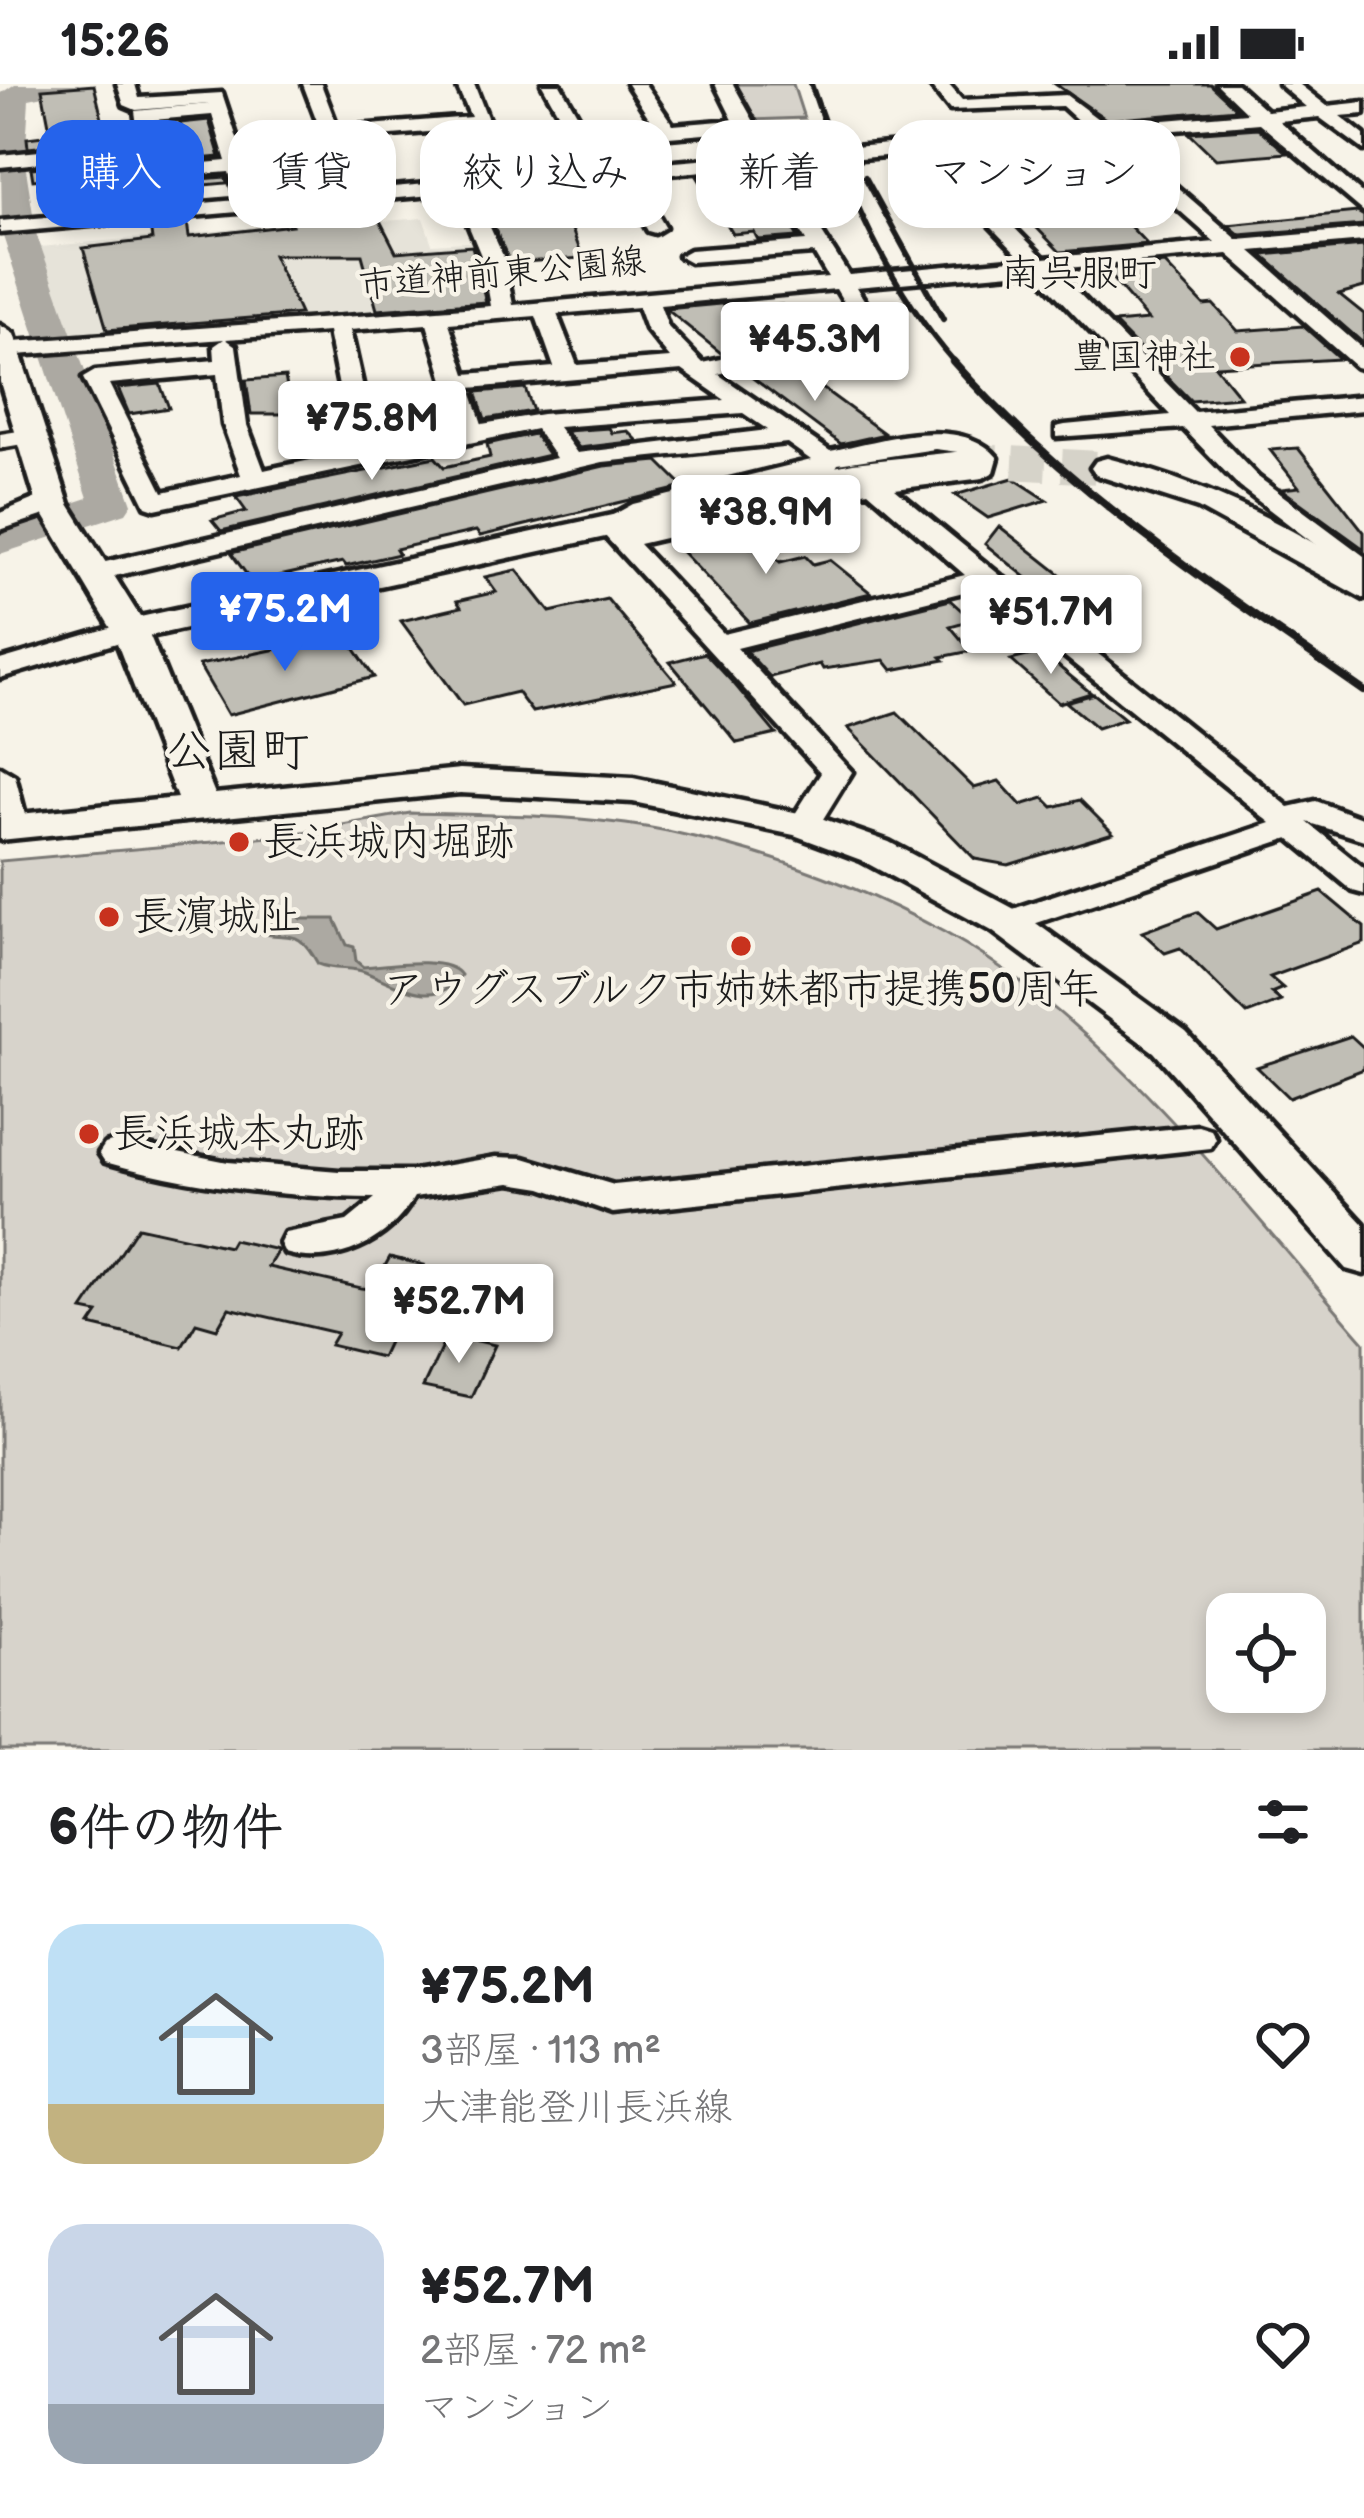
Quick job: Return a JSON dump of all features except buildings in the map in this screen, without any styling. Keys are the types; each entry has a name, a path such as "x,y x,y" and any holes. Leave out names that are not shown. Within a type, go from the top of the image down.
{"main road":[{"path":"2,341 15,438 130,630 199,804"},
{"path":"130,630 614,533 853,473 964,460"},
{"path":"1107,468 1225,505 1364,589"},
{"path":"4,835 90,817 199,804 460,781 565,783 652,793 804,825 875,851 1007,922 1171,1042 1356,1236"},
{"path":"4,835 93,836 199,804"}],"street":[{"path":"126,84 130,101 136,104 216,97 228,141"},
{"path":"312,84 329,130 420,127"},
{"path":"465,84 480,120"},
{"path":"551,84 571,120"},
{"path":"636,84 660,120"},
{"path":"724,84 742,120"},
{"path":"938,84 957,106 1066,100 1088,120"},
{"path":"1226,84 1364,206"},
{"path":"1288,84 1364,144"},
{"path":"1180,125 1364,108"},
{"path":"0,161 150,146 142,116 218,109"},
{"path":"1180,200 1364,362"},
{"path":"0,227 36,224"},
{"path":"480,228 493,258 503,312"},
{"path":"458,382 693,368 874,333 810,228"},
{"path":"1003,228 1187,421 1285,513 1364,569"},
{"name":"市道神前東公園線","path":"2,341 85,359 224,332 544,309 1364,236"},
{"path":"690,256 820,246"},
{"path":"614,533 874,484 974,473 985,467 981,449 956,440 826,459 693,368 657,329 646,298"},
{"path":"544,309 568,373"},
{"path":"436,316 473,433"},
{"path":"338,324 364,455"},
{"path":"224,332 235,425 255,478"},
{"path":"226,366 85,359 154,501 542,421 751,405"},
{"path":"1065,432 1364,403"},
{"path":"542,421 571,462"},
{"path":"97,572 571,462 793,435"},
{"path":"614,533 642,509 826,464 826,459"},
{"path":"874,484 1060,642 1100,668 1364,884"},
{"path":"0,522 42,508 58,511"},
{"path":"614,533 836,772 804,825"},
{"path":"720,644 987,578"},
{"path":"0,669 130,630"},
{"path":"0,776 4,835"},
{"path":"1007,922 1316,810 1364,830"},
{"path":"118,1153 264,1182 400,1184 491,1170 527,1171 613,1199 1198,1139"},
{"path":"299,1243 328,1243 356,1235 379,1221 394,1203 400,1184"}],"shaded area":[{"path":"734,84 793,84 804,118 752,120"},
{"path":"420,218 420,228 426,228 432,244 484,241 498,308 70,339 40,247 244,228 396,228 396,220"},
{"path":"118,490 127,504 0,544 0,533"},
{"path":"410,813 580,819 648,827 783,862 881,901 944,932 1004,970 1117,1064 1221,1175 1364,1342 1364,1750 0,1750 0,861 280,836"},
{"path":"289,908 302,919 335,919 363,967 430,963 461,975 440,991 415,992 359,970 318,964 298,939 253,931 251,927 278,923 274,914"}],"waterway":[{"path":"0,541 111,504 19,233 10,180 8,145 15,93 64,84"},
{"path":"1239,84 1271,113"},
{"path":"1278,119 1310,148"}],"tunnel":[{"path":"964,460 1107,468"}],"railway":[{"path":"811,84 870,232 908,300 956,364"},
{"path":"865,177 943,319"},
{"path":"953,361 998,409 1096,497 1364,691"}],"place":[{"name":"豊国神社","path":"1240,357"},
{"name":"長浜城内堀跡","path":"239,842"},
{"name":"長濵城阯","path":"109,917"},
{"name":"アウグスブルク市姉妹都市提携50周年","path":"741,946"},
{"name":"長浜城本丸跡","path":"89,1134"}],"district":[{"name":"南呉服町","path":"1079,274"},
{"name":"公園町","path":"237,751"}]}
